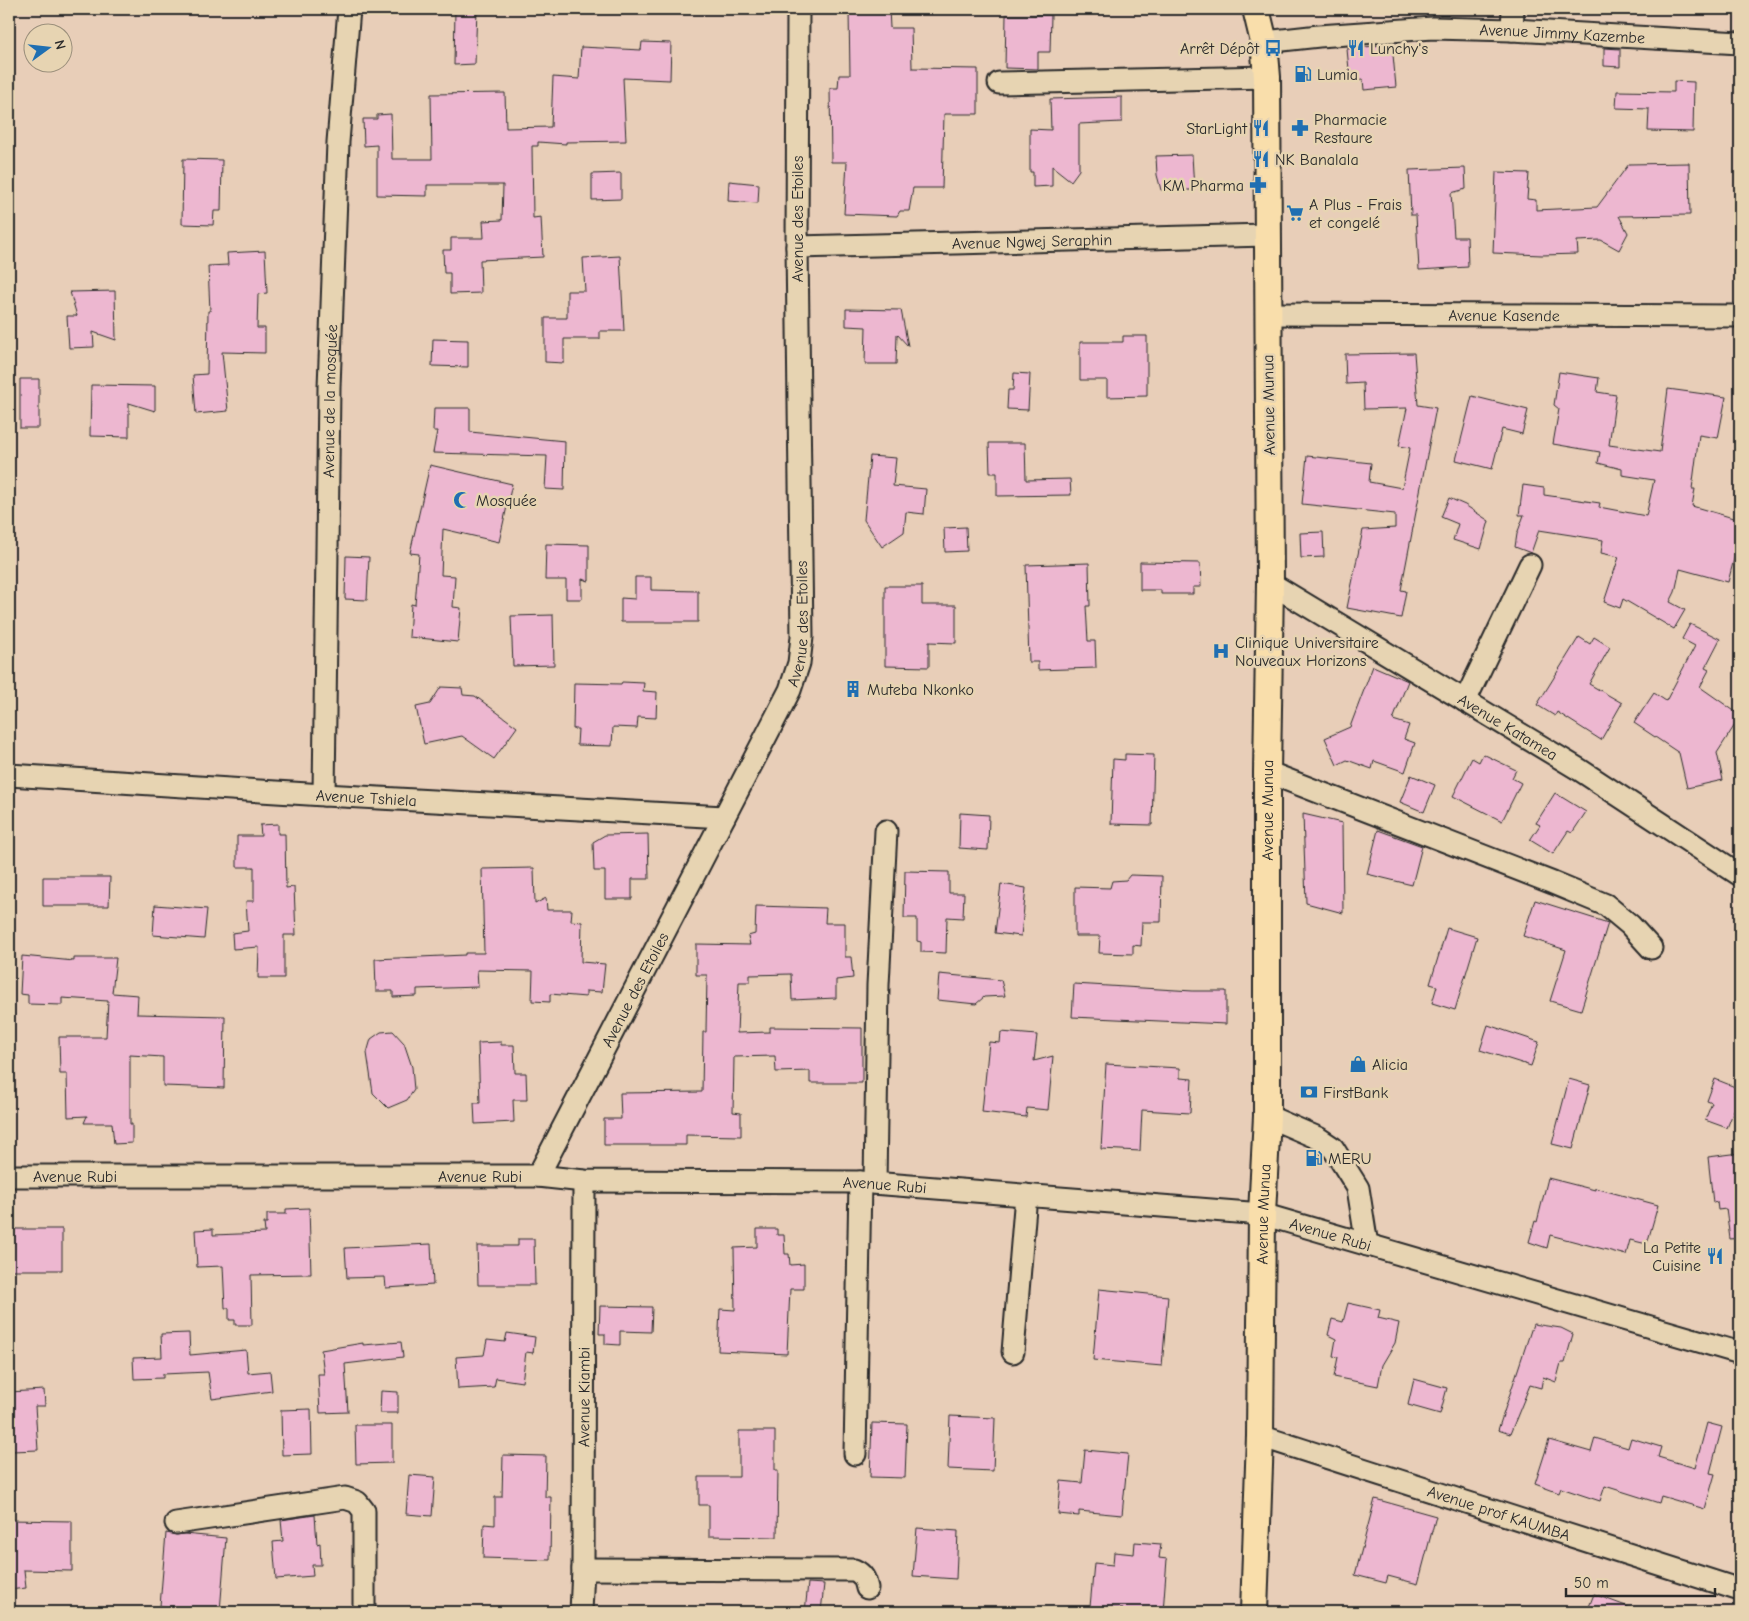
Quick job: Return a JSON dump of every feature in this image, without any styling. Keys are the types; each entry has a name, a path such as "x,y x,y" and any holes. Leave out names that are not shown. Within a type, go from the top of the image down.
{"main road":[{"name":"Avenue Munua","path":"1254,1612 1260,1436 1262,1214 1268,1116 1267,772 1270,583 1267,77 1264,42 1256,9"}],"street":[{"name":"Avenue de la mosquée","path":"324,795 329,387 338,142 349,9"},
{"name":"Avenue des Etoiles","path":"538,1176 790,690 799,663 802,637 797,247 798,9"},
{"name":"Avenue Jimmy Kazembe","path":"1264,42 1433,28 1512,19 1740,43"},
{"path":"998,83 1267,77"},
{"name":"Avenue Ngwej Seraphin","path":"797,247 1267,235"},
{"name":"Avenue Kasende","path":"1268,314 1740,316"},
{"path":"1465,701 1530,564"},
{"name":"Avenue Katamea","path":"1270,583 1580,770 1740,876"},
{"path":"1267,772 1606,905 1630,925 1651,948"},
{"name":"Avenue Tshiela","path":"9,775 724,817"},
{"path":"855,1454 886,831"},
{"path":"1268,1116 1318,1138 1333,1148 1358,1188 1367,1245"},
{"name":"Avenue Rubi","path":"9,1176 538,1176 584,1181 868,1183 1262,1214 1740,1353"},
{"name":"Avenue Kiambi","path":"581,1612 583,1569 584,1181"},
{"path":"1013,1352 1026,1195"},
{"name":"Avenue prof KAUMBA","path":"1260,1436 1740,1590"},
{"path":"176,1523 345,1498 357,1502 364,1511 364,1612"},
{"path":"583,1569 854,1570 865,1579 867,1588"}],"building":[{"path":"455,9 477,9 475,64 454,65"},
{"path":"859,9 889,9 890,28 911,28 912,68 978,69 978,114 944,114 942,188 913,188 909,211 900,211 897,216 844,214 847,162 831,162 830,88 838,88 839,75 850,75 849,11 859,11"},
{"path":"1006,15 1051,15 1050,52 1038,52 1038,69 1005,68"},
{"path":"642,42 671,43 670,80 623,78 626,141 566,142 566,144 538,142 538,146 532,146 533,218 541,217 543,257 480,260 481,293 450,294 450,273 444,273 443,250 451,250 451,238 484,238 483,221 502,220 503,185 427,185 427,196 377,195 377,145 364,146 363,119 377,119 377,115 391,114 392,159 432,159 431,94 505,93 506,128 551,127 553,77 579,79 581,47 641,50"},
{"path":"1392,44 1396,87 1364,90 1363,79 1350,80 1347,49"},
{"path":"1604,48 1620,49 1620,67 1604,66"},
{"path":"1674,81 1694,82 1693,132 1648,131 1649,109 1616,108 1617,91 1674,92"},
{"path":"1122,97 1122,122 1079,124 1079,170 1071,181 1052,166 1052,186 1033,187 1033,172 1030,172 1030,129 1051,130 1050,99"},
{"path":"1192,155 1194,190 1161,190 1157,175 1156,156"},
{"path":"183,159 222,160 221,211 214,211 213,225 182,224"},
{"path":"1689,163 1690,215 1619,216 1628,233 1619,250 1601,240 1577,241 1578,254 1493,253 1496,172 1529,173 1527,199 1536,200 1536,210 1597,207 1629,164"},
{"path":"1465,168 1466,189 1451,193 1454,237 1467,237 1468,267 1419,270 1416,215 1411,215 1409,170"},
{"path":"621,173 621,199 592,200 592,174"},
{"path":"729,181 759,184 758,203 728,201"},
{"path":"265,251 267,293 258,294 257,328 265,328 265,353 222,352 228,411 196,414 193,375 207,374 208,311 210,311 208,266 228,265 227,253"},
{"path":"620,256 624,331 600,331 600,339 564,339 564,363 545,362 545,318 567,318 567,291 585,291 583,258"},
{"path":"115,291 116,340 93,332 94,347 69,348 67,316 77,316 70,292"},
{"path":"846,309 901,310 908,346 897,334 896,364 865,364 866,327 846,326"},
{"path":"1123,336 1147,336 1147,396 1107,397 1107,380 1080,380 1080,342 1123,342"},
{"path":"433,339 468,340 468,367 432,366"},
{"path":"1414,353 1418,405 1436,408 1401,590 1406,591 1401,618 1347,608 1363,530 1395,528 1395,514 1302,504 1307,456 1371,463 1369,482 1402,488 1410,448 1399,446 1407,408 1364,409 1363,383 1346,384 1345,354"},
{"path":"1559,372 1599,378 1597,392 1616,395 1609,445 1660,452 1668,389 1726,397 1718,438 1699,435 1692,489 1695,489 1692,506 1740,520 1740,536 1728,582 1680,569 1675,592 1670,602 1685,610 1674,629 1623,599 1620,608 1604,602 1619,557 1601,553 1603,540 1539,530 1531,553 1515,547 1517,534 1524,515 1519,515 1523,485 1544,488 1544,495 1600,503 1599,507 1646,516 1654,480 1622,475 1622,469 1598,463 1600,452 1553,444 1559,409 1554,405"},
{"path":"1014,373 1030,374 1028,410 1007,409 1008,390 1013,390"},
{"path":"20,379 39,379 39,428 20,428"},
{"path":"91,385 155,386 155,411 129,403 129,437 90,436"},
{"path":"1472,396 1528,410 1522,434 1502,429 1492,469 1456,460"},
{"path":"434,408 470,408 470,432 565,441 564,490 545,489 547,456 433,453 437,431 433,431"},
{"path":"989,443 1025,443 1026,480 1070,479 1071,495 997,496 997,473 990,473"},
{"path":"870,456 896,458 893,486 926,489 924,514 906,512 904,532 882,547 864,520"},
{"path":"430,465 512,484 499,542 443,529 441,575 455,576 453,607 461,608 458,642 409,637 411,604 415,605 419,554 410,553"},
{"path":"1449,498 1465,505 1489,521 1481,549 1453,540 1458,524 1441,517"},
{"path":"966,527 967,551 945,552 944,528"},
{"path":"1323,532 1324,557 1301,558 1300,533"},
{"path":"546,544 589,545 589,581 582,579 582,599 566,599 566,580 545,580"},
{"path":"346,556 369,557 367,600 345,599"},
{"path":"1140,562 1200,563 1201,587 1193,587 1193,594 1161,594 1161,590 1140,590"},
{"path":"1089,563 1090,606 1086,606 1088,641 1095,641 1096,668 1038,670 1038,662 1029,662 1026,565"},
{"path":"635,577 651,577 651,590 698,591 698,622 621,622 621,598 635,599"},
{"path":"885,586 922,586 922,605 956,605 956,643 929,642 929,667 885,666"},
{"path":"553,615 554,665 513,666 511,616"},
{"path":"1690,624 1720,639 1705,668 1709,670 1700,687 1740,715 1740,717 1717,753 1723,780 1687,788 1679,753 1634,723 1654,693 1666,701 1695,646 1682,639"},
{"path":"1579,637 1590,644 1594,637 1610,647 1589,684 1622,703 1601,740 1557,712 1555,716 1537,705"},
{"path":"1373,666 1408,681 1393,720 1409,725 1404,739 1415,743 1405,772 1374,761 1372,769 1347,760 1337,765 1325,738 1350,727"},
{"path":"622,682 644,683 643,691 657,692 656,718 638,717 637,728 613,727 612,746 577,745 578,729 573,729 574,683 621,684"},
{"path":"441,687 462,688 463,695 475,696 517,727 494,759 462,736 424,744 416,707 430,704"},
{"path":"1125,754 1154,755 1152,825 1111,824 1113,759 1125,760"},
{"path":"1483,754 1516,770 1512,778 1521,783 1502,821 1453,796 1472,758 1479,762"},
{"path":"1411,775 1435,785 1424,812 1400,802"},
{"path":"1555,793 1586,812 1572,833 1568,831 1553,854 1530,840 1540,825 1536,823"},
{"path":"960,813 989,815 988,850 959,848"},
{"path":"1303,814 1342,823 1343,913 1306,903"},
{"path":"278,824 278,834 285,834 286,888 294,887 296,935 284,935 284,978 258,978 259,947 233,949 232,933 248,931 246,901 254,901 254,867 237,867 237,836 261,836 260,825"},
{"path":"1378,830 1422,846 1412,885 1367,874"},
{"path":"648,834 649,879 632,879 632,899 605,899 605,871 594,871 593,842 605,835"},
{"path":"534,868 535,904 546,898 547,910 572,910 571,921 582,922 581,962 605,964 602,992 586,991 586,997 550,994 550,1002 532,1001 533,971 477,970 478,987 417,989 417,996 393,997 393,991 376,991 375,959 484,953 482,869"},
{"path":"905,871 949,872 949,893 964,893 963,918 947,917 946,953 921,952 921,942 917,941 917,918 904,918"},
{"path":"1130,875 1162,876 1161,922 1142,922 1141,946 1133,945 1133,954 1099,953 1100,936 1075,936 1075,887 1110,888 1112,881 1126,880"},
{"path":"43,877 110,877 109,906 43,906"},
{"path":"1001,884 1026,888 1021,936 995,933"},
{"path":"1535,900 1608,923 1581,1010 1550,1001 1566,950 1523,936"},
{"path":"155,905 207,909 204,939 153,935"},
{"path":"756,906 826,908 825,923 845,923 845,957 851,957 853,978 836,980 836,998 792,1000 791,974 750,975 750,982 739,982 737,1033 770,1032 770,1027 862,1028 862,1083 810,1083 810,1071 776,1072 775,1056 734,1057 733,1112 741,1113 741,1136 686,1135 686,1145 604,1145 604,1119 621,1119 620,1093 702,1092 703,1032 706,1032 707,975 696,975 696,944 750,945 748,936 755,934"},
{"path":"1447,928 1477,937 1455,1010 1432,1003 1437,986 1430,984"},
{"path":"22,956 74,961 74,958 116,958 112,993 138,995 137,1014 225,1016 224,1088 163,1086 163,1057 130,1055 130,1124 132,1124 132,1143 114,1144 112,1123 84,1123 87,1116 68,1117 67,1074 60,1074 59,1037 106,1037 108,1001 62,998 62,1005 28,1004 28,995 20,994"},
{"path":"939,974 1001,980 1005,996 984,997 976,1004 937,1000"},
{"path":"1074,984 1193,991 1226,991 1226,1024 1072,1017"},
{"path":"1488,1025 1539,1042 1531,1066 1480,1050"},
{"path":"393,1031 404,1043 412,1067 414,1090 407,1100 388,1108 373,1093 367,1053 371,1039 381,1032"},
{"path":"1001,1032 1037,1035 1034,1061 1053,1056 1048,1110 1027,1108 1026,1117 982,1112 989,1042 1000,1043"},
{"path":"501,1042 501,1045 514,1045 515,1073 526,1073 527,1100 513,1100 514,1122 475,1124 474,1103 480,1103 478,1043"},
{"path":"1106,1064 1180,1068 1180,1078 1192,1079 1190,1113 1142,1110 1140,1151 1101,1149"},
{"path":"1569,1079 1590,1085 1573,1149 1552,1144"},
{"path":"1715,1079 1740,1089 1740,1095 1727,1128 1705,1120 1712,1103 1707,1101"},
{"path":"1740,1153 1740,1238 1730,1239 1726,1209 1718,1210 1717,1202 1713,1203 1708,1157"},
{"path":"1548,1178 1658,1205 1647,1244 1630,1240 1626,1255 1550,1235 1547,1248 1529,1242 1535,1221 1537,1222"},
{"path":"309,1208 311,1274 251,1275 252,1325 235,1325 235,1320 229,1320 229,1308 225,1308 223,1266 197,1267 195,1230 213,1229 213,1235 265,1233 264,1223 267,1223 267,1214 286,1214 286,1209"},
{"path":"9,1229 62,1229 62,1270 9,1270"},
{"path":"757,1229 777,1229 777,1235 784,1235 785,1254 789,1254 790,1265 804,1264 804,1289 790,1289 787,1354 718,1351 720,1309 735,1310 734,1248 757,1247"},
{"path":"518,1239 534,1239 535,1285 478,1285 477,1246 518,1246"},
{"path":"431,1244 433,1285 386,1288 385,1277 347,1278 345,1248"},
{"path":"1099,1289 1168,1296 1162,1366 1093,1360"},
{"path":"1348,1303 1380,1310 1378,1318 1399,1323 1395,1343 1382,1365 1378,1386 1334,1377 1338,1357 1333,1356 1336,1339 1328,1335 1332,1319 1343,1322"},
{"path":"600,1306 652,1307 651,1332 620,1331 620,1345 605,1344 605,1334 599,1334"},
{"path":"1533,1324 1561,1328 1573,1334 1565,1363 1561,1363 1556,1382 1543,1377 1541,1388 1530,1385 1510,1434 1498,1430"},
{"path":"189,1333 190,1355 246,1350 248,1373 270,1371 272,1391 212,1399 208,1372 163,1374 163,1378 134,1379 133,1358 162,1357 161,1334"},
{"path":"507,1333 535,1337 533,1353 526,1352 522,1382 496,1378 494,1387 458,1389 456,1357 484,1355 487,1340 505,1342"},
{"path":"401,1342 403,1357 345,1364 348,1412 320,1413 318,1374 324,1374 321,1350 363,1343 363,1345"},
{"path":"1414,1379 1447,1388 1440,1414 1408,1405"},
{"path":"44,1390 45,1406 35,1406 38,1450 12,1451 11,1424 9,1425 9,1392"},
{"path":"381,1391 398,1392 398,1413 380,1413"},
{"path":"311,1409 312,1454 282,1455 281,1410"},
{"path":"950,1416 995,1418 993,1471 948,1469"},
{"path":"872,1423 907,1424 905,1478 870,1477"},
{"path":"1707,1423 1722,1427 1710,1473 1715,1474 1705,1509 1661,1496 1659,1503 1605,1486 1600,1501 1561,1488 1559,1493 1535,1484 1549,1440 1591,1452 1595,1438 1628,1448 1631,1438 1661,1447 1658,1457 1695,1468"},
{"path":"355,1425 392,1425 392,1463 356,1464"},
{"path":"739,1431 775,1431 775,1470 778,1470 777,1537 709,1536 709,1505 699,1505 699,1477 739,1477"},
{"path":"1085,1450 1128,1454 1122,1515 1079,1511 1079,1516 1058,1514 1061,1481 1082,1483"},
{"path":"503,1455 546,1456 545,1497 551,1497 550,1560 483,1558 484,1524 495,1525 495,1497 502,1497"},
{"path":"409,1475 435,1477 432,1516 406,1514"},
{"path":"1375,1499 1436,1516 1418,1584 1388,1576 1386,1583 1355,1575"},
{"path":"315,1515 317,1544 320,1543 321,1565 312,1565 313,1576 276,1579 273,1542 283,1541 281,1520"},
{"path":"9,1520 72,1521 72,1571 24,1570 26,1588 9,1590"},
{"path":"917,1528 958,1531 956,1579 913,1576"},
{"path":"166,1533 226,1538 220,1611 160,1606"},
{"path":"1135,1542 1161,1544 1159,1558 1167,1559 1163,1612 1123,1612 1123,1609 1090,1607 1094,1563 1113,1565 1114,1552 1134,1554"},
{"path":"808,1583 824,1584 821,1612 805,1612"},
{"path":"1594,1594 1639,1611 1639,1612 1587,1612"}],"place":[{"name":"Arrêt Dépôt","path":"1273,48"},
{"name":"Lunchy's","path":"1356,48"},
{"name":"Lumia","path":"1303,74"},
{"name":"StarLight","path":"1261,128"},
{"name":"Pharmacie Restaure","path":"1300,128"},
{"name":"NK Banalala","path":"1261,159"},
{"name":"KM Pharma","path":"1258,185"},
{"name":"A Plus - Frais et congelé","path":"1295,213"},
{"name":"Mosquée","path":"462,500"},
{"name":"Clinique Universitaire Nouveaux Horizons","path":"1221,651"},
{"name":"Muteba Nkonko","path":"853,689"},
{"name":"Alicia","path":"1358,1064"},
{"name":"FirstBank","path":"1309,1092"},
{"name":"MERU","path":"1314,1158"},
{"name":"La Petite Cuisine","path":"1715,1256"}]}
